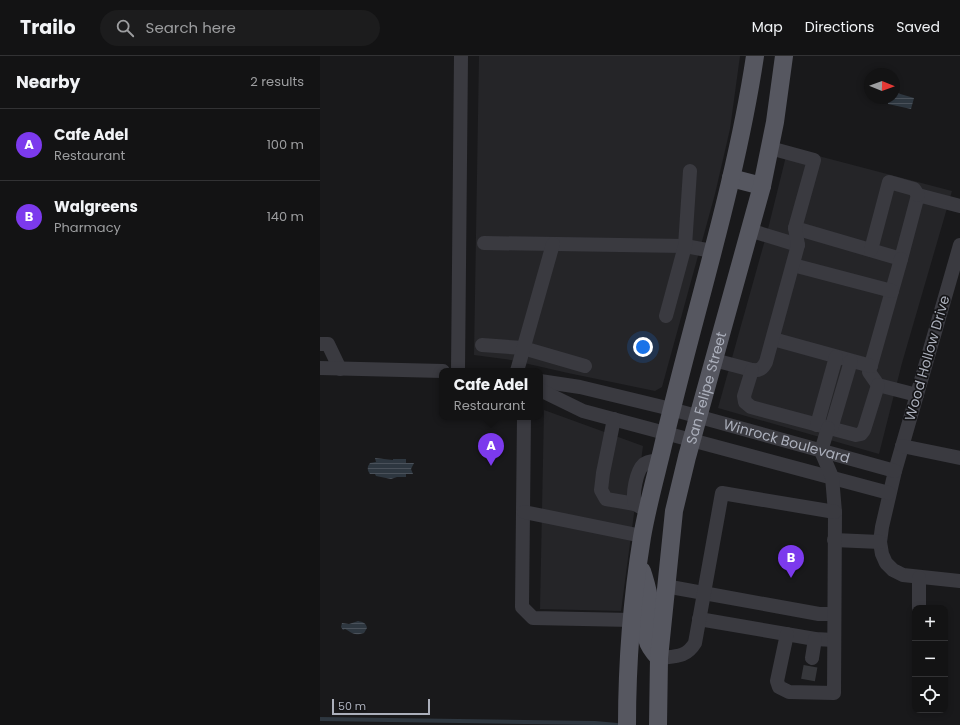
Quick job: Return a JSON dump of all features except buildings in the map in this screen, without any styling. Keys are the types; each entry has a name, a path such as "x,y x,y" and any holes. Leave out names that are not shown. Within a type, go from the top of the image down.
{"main road":[{"name":"San Felipe Street","path":"627,725 632,620 642,536 641,507 660,460 671,409 731,178 749,99 755,56"},
{"name":"San Felipe Street","path":"658,725 659,658 665,586 674,511 698,416 762,186 776,115 784,56"},
{"path":"731,178 762,186"},
{"path":"640,559 649,602 646,638 651,650 659,658"}],"street":[{"path":"458,368 461,56"},
{"path":"714,360 752,370 758,370 764,367 793,265 798,245 795,228 814,160 770,148"},
{"path":"666,316 685,246 690,171"},
{"path":"871,250 889,182 914,189 918,195 960,206"},
{"path":"787,634 777,681 779,687 784,690 796,692 834,693 835,512 832,477 821,450 852,361 892,291 918,195"},
{"path":"795,228 901,259"},
{"path":"749,230 798,245"},
{"path":"484,243 685,246 712,251"},
{"path":"518,368 553,244"},
{"name":"Wood Hollow Drive","path":"895,471 960,245"},
{"path":"793,265 892,291"},
{"path":"772,339 852,361 869,372 878,385 917,395"},
{"path":"320,344 328,344 340,368"},
{"path":"482,345 523,348 585,366"},
{"path":"828,428 852,361"},
{"path":"320,368 439,371"},
{"path":"752,370 744,396 745,402 751,407 856,435 861,434 864,430 878,385"},
{"name":"Winrock Boulevard","path":"543,381 580,386 671,409 895,471"},
{"name":"Winrock Boulevard","path":"543,391 583,411 889,493"},
{"path":"614,419 601,490 606,499 641,507"},
{"path":"524,420 522,606 533,618 632,620"},
{"path":"902,446 960,458"},
{"path":"895,471 889,493 880,542 882,554 886,563 893,570 903,575 920,578 960,581"},
{"path":"659,658 685,655 695,643 722,494 835,512"},
{"path":"524,512 642,536"},
{"path":"834,540 880,542"},
{"path":"919,605 920,578"},
{"path":"665,586 819,614 834,614"},
{"path":"699,619 815,639 834,640"},
{"path":"812,658 815,639"},
{"path":"796,692 804,689 808,684 808,680"}],"shaded area":[{"path":"479,56 740,56 730,129 715,194 662,387 655,391 511,360 474,355"},
{"path":"900,94 914,98 911,109 888,104 900,104"},
{"path":"788,148 952,191 902,363 879,454 718,408 768,229"},
{"path":"544,410 643,446 621,611 540,609"},
{"path":"375,458 393,460 406,459 406,463 414,463 411,469 413,474 406,474 406,477 391,479 370,474 368,467 370,463 376,462"},
{"path":"358,621 363,622 366,625 367,628 364,633 353,634 345,629 343,630 341,627 342,623 349,624"}],"waterway":[{"path":"320,719 595,723 617,725"}],"tunnel":[{"path":"808,680 812,658"}],"place":[{"name":"Cafe Adel","path":"491,466"},
{"name":"Walgreens","path":"791,578"}]}
